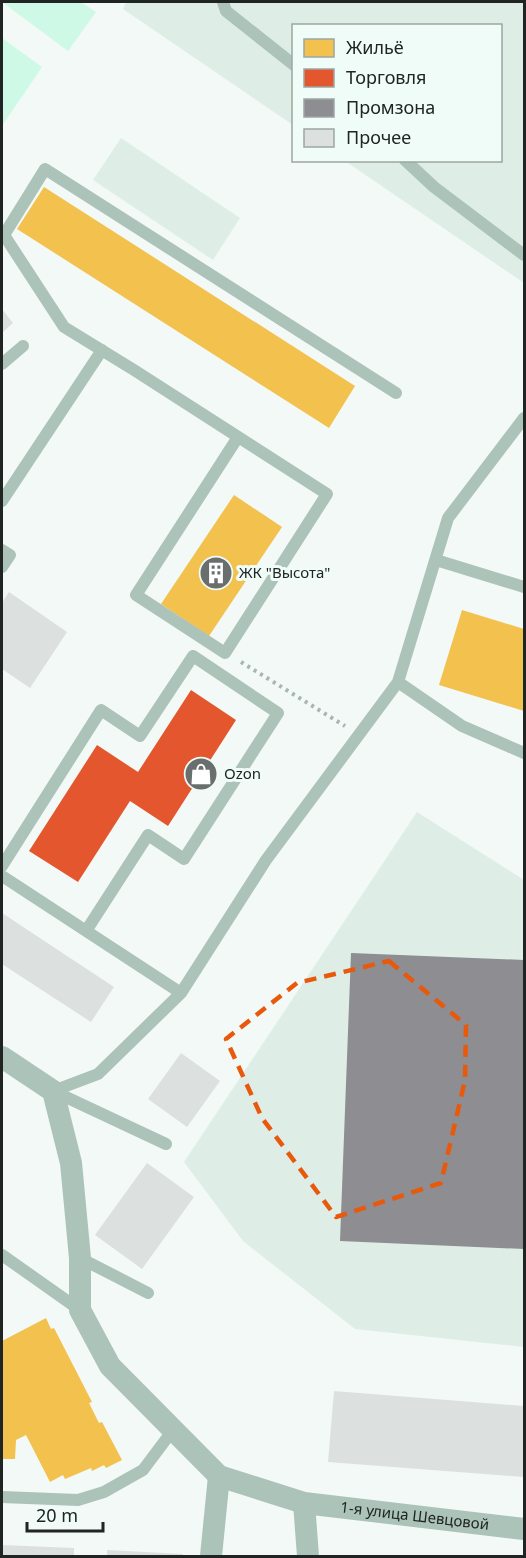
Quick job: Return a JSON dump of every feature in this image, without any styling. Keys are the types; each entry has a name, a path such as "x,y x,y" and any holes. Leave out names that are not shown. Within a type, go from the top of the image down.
{"street":[{"path":"2,1057 53,1091 70,1163 80,1258 80,1310 110,1366 219,1476 212,1557"},
{"name":"1-я улица Шевцовой","path":"219,1476 304,1503 525,1529"},
{"path":"304,1503 308,1557"}],"lane":[{"path":"223,2 226,11 292,63"},
{"path":"407,162 434,187 525,255"},
{"path":"238,437 136,595 225,652 327,494 238,437 102,350 64,327 3,234 45,169 396,393"},
{"path":"2,363 23,346"},
{"path":"2,501 102,350"},
{"path":"53,1091 98,1074 181,993 266,860 398,682 448,518 525,418"},
{"path":"2,550 10,555 2,567"},
{"path":"435,560 525,587"},
{"path":"2,866 101,710 140,736 193,656 278,713 184,859 148,835 86,931"},
{"path":"398,682 462,726 525,753"},
{"path":"2,876 181,993"},
{"path":"53,1091 166,1144"},
{"path":"2,1255 80,1310"},
{"path":"80,1258 148,1293"},
{"path":"2,1497 78,1500 104,1492 143,1470 174,1430"}],"path":[{"path":"225,652 359,735"}],"highlighted area":[{"path":"389,961 466,1025 465,1080 441,1183 336,1217 262,1118 226,1039 297,983"}],"shaded area":[{"path":"126,2 524,2 524,283 346,162 502,162 502,24 292,24 292,124 123,9"},
{"path":"121,138 240,218 213,260 93,180"},
{"path":"417,812 524,880 524,1347 355,1329 243,1241 184,1162"}],"green space":[{"path":"2,2 81,2 96,12 68,51"},
{"path":"2,38 42,67 2,126"}],"building: Жильё":[{"path":"44,187 355,386 329,428 17,229"},
{"name":"ЖК \"Высота\"","path":"234,495 282,527 209,636 161,604"},
{"path":"462,610 524,629 524,711 439,685"},
{"path":"46,1318 51,1329 54,1328 92,1402 89,1403 99,1423 102,1422 122,1460 106,1468 104,1465 92,1471 91,1468 65,1479 63,1475 50,1482 26,1435 16,1440 15,1459 2,1459 2,1341"}],"building: Торговля":[{"path":"191,690 236,720 168,826 130,801 78,882 29,851 97,745 138,772"}],"building: Промзона":[{"path":"351,953 524,960 524,1249 340,1241"}],"building: Прочее":[{"path":"2,309 13,323 2,333"},
{"path":"9,592 67,632 30,688 2,669 2,603"},
{"path":"2,913 114,987 91,1022 2,964"},
{"path":"181,1053 220,1081 187,1127 148,1099"},
{"path":"147,1163 194,1197 142,1269 95,1235"},
{"path":"334,1391 524,1406 524,1477 328,1462"},
{"path":"2,1545 74,1548 74,1556 2,1556"},
{"path":"107,1550 183,1554 183,1556 107,1556"}],"place":[{"name":"ЖК \"Высота\"","path":"216,573"},
{"name":"Ozon","path":"201,774"}]}
